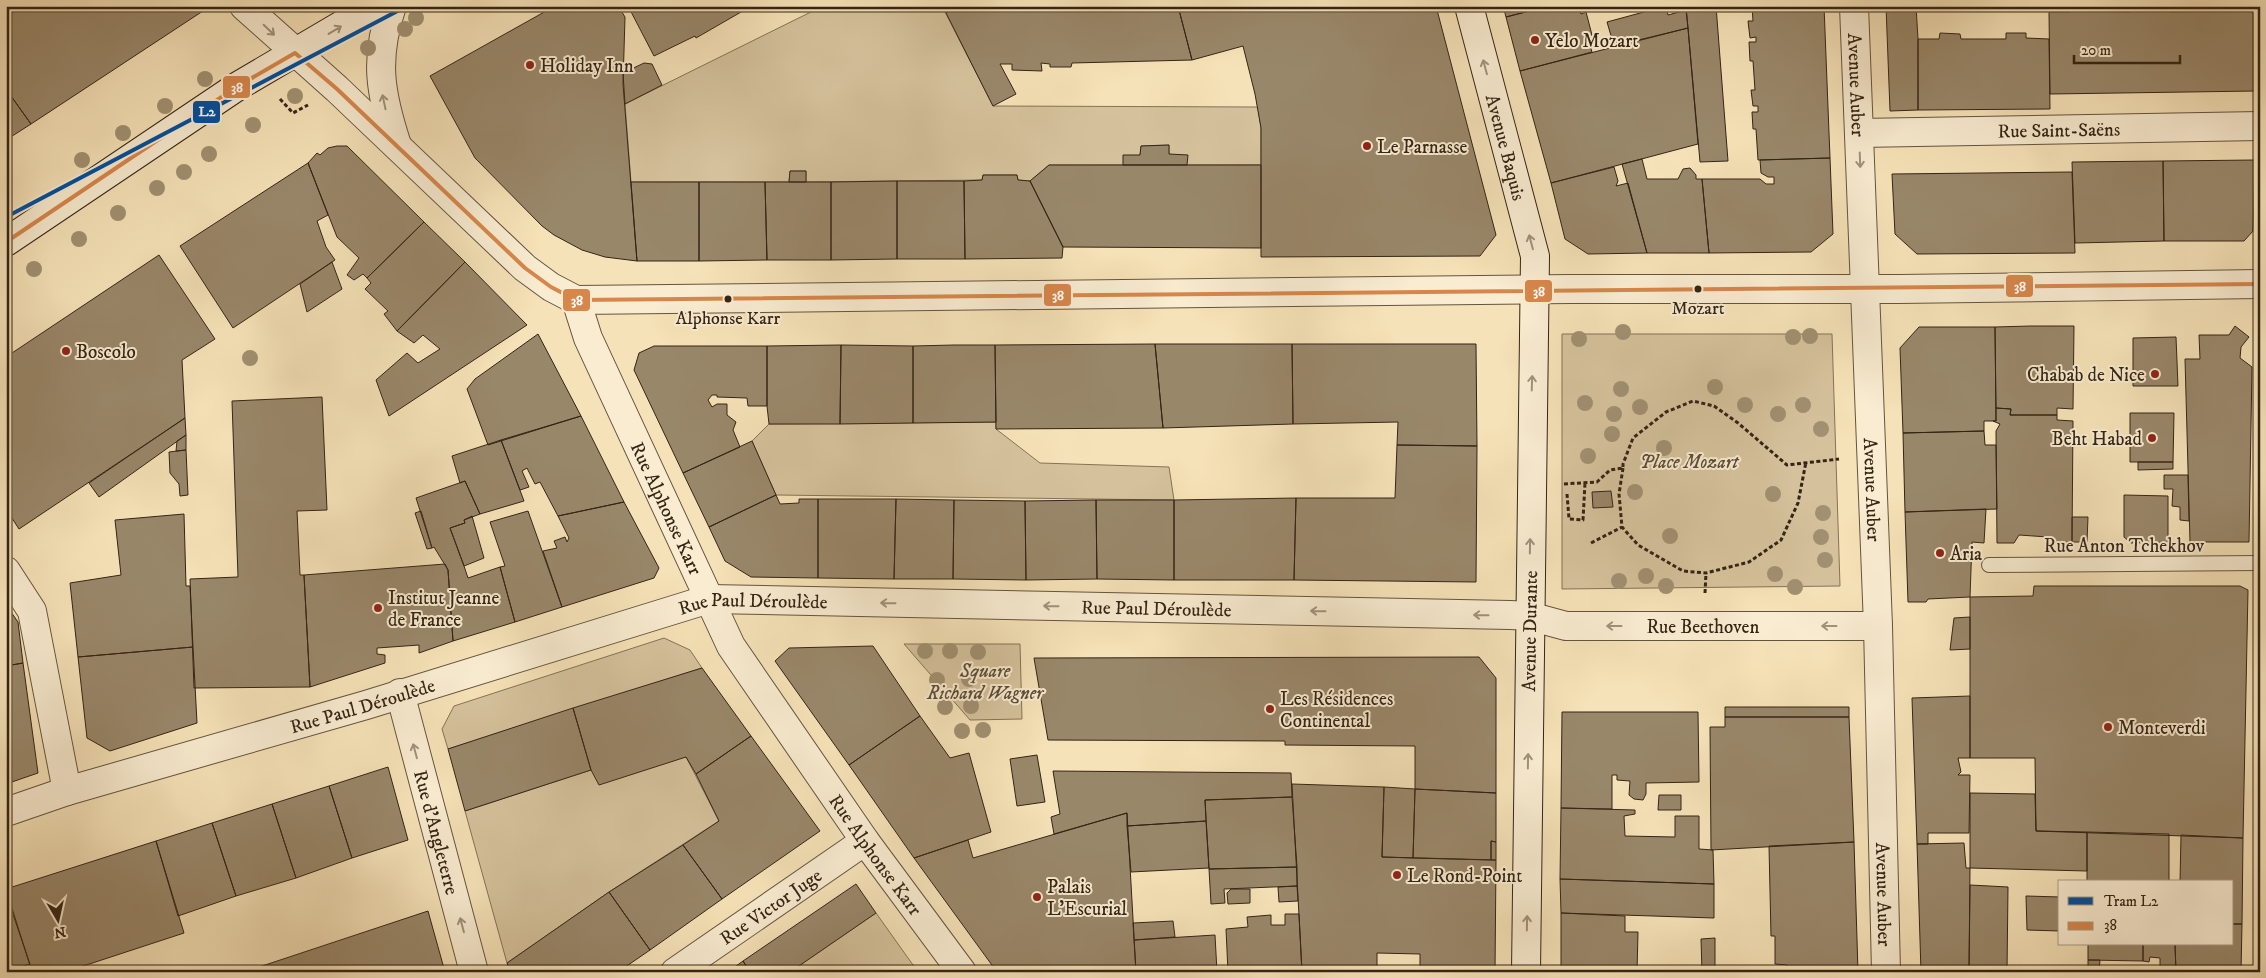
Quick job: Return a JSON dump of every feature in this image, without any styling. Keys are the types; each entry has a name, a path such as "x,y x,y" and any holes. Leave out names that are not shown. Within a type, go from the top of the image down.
{"street":[{"path":"244,6 337,89 525,268 551,287 576,300 2260,284"},
{"path":"6,242 238,86 374,6"},
{"path":"392,6 383,44 381,81 385,106 399,149"},
{"name":"Avenue Baquis","path":"1469,6 1535,256 1534,290"},
{"name":"Avenue Auber","path":"1854,6 1878,626 1886,972"},
{"name":"Rue Saint-Saëns","path":"1859,133 2260,126"},
{"name":"Avenue Durante","path":"1526,972 1534,290"},
{"name":"Rue Alphonse Karr","path":"576,300 588,338 731,646 866,841 962,972"},
{"path":"6,571 32,611 67,791"},
{"name":"Rue Paul Déroulède","path":"6,812 67,791 400,693 709,599 1530,616"},
{"name":"Rue Beethoven","path":"1530,616 1566,626 1878,626"},
{"name":"Rue d'Angleterre","path":"400,693 474,972"},
{"name":"Rue Victor Juge","path":"675,972 866,841"}],"lane":[{"name":"Rue Anton Tchekhov","path":"1989,565 2260,563"}],"path":[{"path":"1806,462 1798,503 1781,540 1749,562 1706,573 1683,570 1638,546 1622,527 1619,494 1623,468 1633,438 1666,412 1693,401 1714,406 1738,423 1787,464 1806,462 1872,456"},
{"path":"1586,483 1583,520 1569,519 1566,484 1597,482 1610,470 1623,468"},
{"path":"1591,543 1622,527"}],"green space":[{"path":"823,6 942,6 993,106 1258,107 1261,128 1261,165 1187,165 1169,154 1169,145 1141,146 1140,155 1123,165 1049,165 1030,181 1018,180 1017,175 983,175 982,180 806,182 806,171 790,171 789,182 631,182 625,104"},
{"name":"Place Mozart","path":"1562,334 1832,334 1840,586 1562,589"},
{"path":"996,422 996,429 1040,463 1169,467 1174,500 776,495 752,441 769,424"},
{"path":"664,638 690,650 702,668 448,749 442,729 454,706"},
{"name":"Square Richard Wagner","path":"904,644 1020,644 1022,719 970,720"},
{"path":"686,757 719,821 609,892 507,963 465,811 591,770"},
{"path":"876,913 918,972 795,972 793,970"}],"building":[{"path":"6,6 203,6 206,9 31,124 6,89"},
{"path":"555,6 618,6 625,17 623,84 637,261 605,257 582,250 554,235 542,226 475,158 430,76"},
{"path":"628,6 747,6 748,8 696,38 695,36 654,56"},
{"path":"942,6 955,6 956,8 946,13"},
{"path":"955,6 1178,6 1192,60 1072,63 1071,67 1050,67 1050,64 1041,63 1042,71 1012,70 1012,64 1000,64 1016,94 993,106 946,13 956,8"},
{"name":"Le Parnasse","path":"1178,6 1436,6 1496,235 1480,256 1261,257 1261,128 1243,46 1192,60"},
{"path":"1503,6 1549,6 1506,17"},
{"path":"1549,6 1578,6 1581,14 1586,12 1592,35 1587,36 1592,52 1520,71 1506,17"},
{"path":"1666,6 1668,15 1686,10 1688,28 1614,46 1607,22"},
{"path":"1686,6 1716,6 1728,161 1700,162"},
{"path":"1752,6 1824,6 1830,158 1758,160 1756,129 1753,129 1752,112 1758,112 1758,106 1753,106 1751,90 1755,90 1753,61 1750,61 1749,42 1756,42 1756,37 1750,38 1748,21 1753,21"},
{"path":"1886,6 1916,6 1918,110 1890,111"},
{"path":"2070,6 2091,6 2091,11 2130,12 2130,6 2171,6 2171,12 2209,11 2209,6 2231,6 2230,11 2258,12 2256,91 2050,94 2049,12 2070,12"},
{"path":"1688,28 1698,144 1551,183 1520,71"},
{"path":"1940,33 1960,34 1961,39 2006,39 2006,33 2026,33 2026,38 2049,39 2050,109 1918,110 1918,39 1939,39"},
{"path":"644,63 652,64 662,85 625,104 623,73"},
{"path":"6,89 31,124 6,140"},
{"path":"1169,145 1169,154 1188,155 1187,165 1123,165 1123,155 1140,155 1141,146"},
{"path":"347,146 424,222 367,278 363,274 354,280 347,275 359,258 337,237 308,163 317,153 320,155 328,148"},
{"path":"1830,158 1833,234 1811,252 1709,253 1702,179 1760,179 1766,184 1774,184 1774,177 1768,177 1761,173 1760,160"},
{"path":"1642,159 1647,179 1678,179 1683,169 1690,168 1696,175 1696,179 1702,179 1709,253 1647,253 1622,164"},
{"path":"2255,160 2253,231 2244,241 2164,241 2163,161"},
{"path":"2163,161 2164,241 2075,243 2072,162"},
{"path":"308,163 328,215 317,221 326,247 335,260 233,328 180,246"},
{"path":"1049,165 1261,165 1261,248 1063,247 1030,181"},
{"path":"1614,167 1618,181 1616,186 1628,183 1647,253 1588,254 1565,239 1551,183"},
{"path":"790,171 806,171 806,182 789,182"},
{"path":"2072,172 2075,253 1917,254 1895,234 1892,174"},
{"path":"983,175 1017,175 1018,180 1030,181 1063,247 1062,258 965,259 964,181 982,180"},
{"path":"897,181 897,259 831,260 831,182"},
{"path":"897,181 964,181 965,259 897,259"},
{"path":"631,182 699,182 699,261 637,261"},
{"path":"699,182 765,182 767,260 699,261"},
{"path":"765,182 831,182 831,260 767,260"},
{"path":"424,222 465,262 397,331 384,314 388,311 365,289 371,283 367,278"},
{"path":"159,255 215,339 182,360 185,418 19,529 6,509 6,357"},
{"path":"332,262 342,289 307,312 300,284"},
{"path":"465,262 527,325 389,416 376,380 407,353 418,363 440,349 423,335 414,343 397,331"},
{"path":"2074,326 2073,409 2057,408 2057,415 2010,415 2011,409 1996,408 1995,327"},
{"path":"2235,326 2249,337 2241,347 2240,358 2252,367 2249,542 2190,542 2185,359 2200,359 2199,335 2229,335"},
{"path":"1919,327 1995,327 1996,421 1984,421 1984,431 1903,433 1900,348"},
{"path":"538,334 581,416 488,445 467,389 475,379"},
{"name":"Chabab de Nice","path":"2176,337 2178,386 2133,386 2133,338"},
{"path":"1155,344 1292,344 1293,424 1163,428"},
{"path":"1155,344 1163,428 996,429 995,345"},
{"path":"1292,344 1476,344 1477,446 1397,445 1398,422 1293,424"},
{"path":"841,345 913,346 913,423 840,424"},
{"path":"841,345 840,424 769,424 767,406 767,346"},
{"path":"995,345 996,422 913,423 913,346"},
{"path":"654,346 767,346 767,406 748,406 747,398 717,397 717,395 712,395 708,400 712,407 717,404 727,404 727,415 736,422 733,430 740,447 683,473 634,370 639,353"},
{"path":"322,397 327,510 297,511 300,575 304,575 310,687 194,688 190,579 238,577 232,401"},
{"path":"1996,408 2011,409 2010,415 2057,415 2057,420 2073,421 2072,542 2051,543 2048,537 2019,535 2014,543 1997,543 1996,431 2000,424 1993,421 1996,421"},
{"name":"Beht Habad","path":"2130,413 2174,413 2173,462 2130,462"},
{"path":"581,416 624,502 558,516 540,482 535,484 527,468 522,471 529,487 520,490 501,440"},
{"path":"185,418 186,435 99,497 89,483"},
{"path":"1984,431 1985,445 1996,445 1997,509 1905,512 1903,433"},
{"path":"186,435 186,450 176,451 177,441"},
{"path":"501,440 524,501 480,514 465,481 460,483 452,456"},
{"path":"752,441 776,495 709,527 683,473"},
{"path":"1397,445 1477,446 1476,582 1294,580 1296,498 1395,498"},
{"path":"186,450 188,495 180,496 179,484 170,473 169,452"},
{"path":"2138,462 2173,462 2173,469 2138,470"},
{"path":"2164,475 2188,475 2189,521 2180,520 2180,507 2172,506 2173,489 2164,489"},
{"path":"465,481 480,514 464,520 465,523 450,528 468,578 500,567 515,622 453,641 448,570 434,547 432,548 416,498"},
{"path":"1611,491 1613,507 1593,508 1592,492"},
{"path":"776,495 780,504 799,503 799,499 818,499 818,578 751,577 725,561 709,527"},
{"path":"2124,495 2168,496 2168,542 2131,543 2124,537"},
{"path":"1296,498 1294,580 1174,580 1174,500"},
{"path":"818,499 896,499 894,579 818,578"},
{"path":"896,499 954,500 953,579 894,579"},
{"path":"954,500 1025,501 1026,580 953,579"},
{"path":"1096,500 1097,579 1026,580 1025,501"},
{"path":"1096,500 1174,500 1174,580 1097,579"},
{"path":"624,502 659,568 654,578 562,607 543,551 557,548 554,541 565,537 567,542 569,538 558,516"},
{"path":"1986,509 1984,543 1972,542 1970,597 1908,602 1905,512"},
{"path":"421,511 432,548 427,549 415,513"},
{"path":"528,511 562,607 515,622 500,567 505,566 490,522"},
{"path":"184,514 186,586 190,586 193,647 78,657 70,583 121,575 115,520"},
{"path":"472,516 484,558 464,566 450,528 465,523 464,520"},
{"path":"2072,517 2088,517 2087,542 2072,542"},
{"name":"Institut Jeanne de France","path":"445,564 448,570 453,641 419,653 419,645 377,648 377,654 385,655 385,663 310,687 304,575"},
{"name":"Monteverdi","path":"2034,586 2240,586 2248,590 2243,838 2036,831 2035,758 1970,758 1970,597 2033,596"},
{"path":"6,605 18,622 23,663 6,666"},
{"path":"1970,617 1970,649 1950,650 1954,618"},
{"path":"873,646 920,716 849,765 775,661 789,648"},
{"path":"193,647 197,723 110,751 87,738 78,657"},
{"name":"Les Résidences Continental","path":"1479,657 1496,678 1496,793 1415,789 1415,746 1285,745 1285,741 1048,740 1034,658"},
{"path":"23,663 38,773 6,784 6,666"},
{"path":"702,668 751,736 696,774 686,757 599,785 591,770 573,708"},
{"path":"1970,696 1970,758 1958,758 1961,772 1958,775 1970,775 1969,833 1928,833 1928,844 1917,844 1912,698"},
{"path":"1725,707 1849,707 1849,717 1725,717"},
{"path":"573,708 591,770 465,811 448,749"},
{"path":"1562,712 1698,712 1699,782 1646,783 1646,794 1643,800 1634,799 1629,795 1630,781 1617,780 1617,775 1612,775 1612,809 1561,808"},
{"path":"920,716 950,758 969,753 991,832 914,858 849,765"},
{"path":"1725,717 1849,717 1854,842 1711,850 1710,727 1725,727"},
{"path":"751,736 820,831 722,899 683,845 719,821 696,774"},
{"path":"1037,755 1045,802 1017,806 1010,759"},
{"path":"388,767 408,840 352,858 329,786"},
{"path":"1053,771 1291,773 1292,797 1205,800 1206,821 1127,826 1127,813 1054,834 1051,817 1060,814"},
{"name":"Le Rond-Point","path":"1292,784 1384,787 1382,857 1496,860 1495,972 1420,972 1420,954 1377,953 1377,972 1302,972"},
{"path":"329,786 352,858 296,878 272,804"},
{"path":"1384,787 1415,789 1413,858 1382,857"},
{"path":"1415,789 1496,793 1496,842 1491,841 1491,860 1413,858"},
{"path":"1970,793 2035,794 2036,831 2087,832 2087,871 1970,868"},
{"path":"1659,795 1681,795 1681,810 1658,810"},
{"path":"1292,797 1297,867 1209,869 1205,800"},
{"path":"272,804 296,878 236,896 212,823"},
{"path":"1561,808 1635,810 1635,814 1624,816 1625,836 1675,837 1675,816 1699,816 1699,849 1713,850 1714,884 1560,879"},
{"name":"Palais L'Escurial","path":"1127,813 1136,972 997,972 914,858 968,840 973,858"},
{"path":"1206,821 1209,868 1131,872 1127,826"},
{"path":"212,823 236,896 178,916 156,841"},
{"path":"2087,832 2169,834 2169,880 2087,880"},
{"path":"2181,835 2243,838 2242,924 2234,924 2234,880 2180,880"},
{"path":"156,841 184,933 65,972 32,972 6,889"},
{"path":"1491,841 1496,842 1496,860 1491,860"},
{"path":"1854,842 1858,972 1787,972 1787,965 1775,964 1775,936 1771,936 1769,846"},
{"path":"1964,843 1966,868 1970,868 1969,972 1921,972 1917,844"},
{"path":"683,845 722,899 650,950 609,892"},
{"path":"1297,867 1297,886 1224,889 1225,903 1211,904 1209,869"},
{"path":"1560,879 1714,884 1714,918 1561,913"},
{"path":"856,884 876,913 793,970 794,972 750,972 743,961"},
{"path":"1970,885 2008,887 2007,972 1969,972"},
{"path":"1297,886 1298,901 1279,902 1278,887"},
{"path":"1231,889 1250,889 1250,903 1228,904 1227,893"},
{"path":"609,892 650,950 618,972 510,972 507,963"},
{"path":"6,894 30,964 6,972"},
{"path":"2026,896 2058,897 2058,931 2027,930"},
{"path":"428,911 445,972 244,972"},
{"path":"1561,913 1625,916 1625,932 1638,932 1637,972 1561,972"},
{"path":"1285,914 1299,914 1302,972 1228,972 1226,929 1248,927 1247,917 1271,915 1271,925 1285,925"},
{"path":"1173,921 1175,937 1134,940 1133,923"},
{"path":"2234,924 2242,924 2241,972 2176,972 2175,946 2234,946"},
{"path":"1215,935 1217,972 1136,972 1134,940"},
{"path":"1715,938 1715,972 1702,972 1701,939"},
{"path":"2088,946 2143,946 2143,961 2088,960"},
{"path":"2143,946 2175,946 2176,972 2160,972 2160,958 2150,957 2149,962 2143,961"},
{"path":"2088,960 2100,960 2099,972 2088,972"},
{"path":"743,961 750,972 728,972"}],"tram line":[{"name":"L2","path":"6,217 407,6"}],"transit line":[{"name":"38","path":"6,242 238,86 295,53 337,89 525,268 551,287 576,300 2260,284"}],"place":[{"name":"Yelo Mozart","path":"1535,40"},
{"name":"Holiday Inn","path":"530,65"},
{"name":"Le Parnasse","path":"1367,146"},
{"name":"Mozart","path":"1698,289"},
{"name":"Alphonse Karr","path":"728,299"},
{"name":"Boscolo","path":"66,351"},
{"name":"Chabab de Nice","path":"2155,374"},
{"name":"Beht Habad","path":"2152,438"},
{"name":"Aria","path":"1940,553"},
{"name":"Institut Jeanne de France","path":"378,608"},
{"name":"Les Résidences Continental","path":"1270,709"},
{"name":"Monteverdi","path":"2108,727"},
{"name":"Le Rond-Point","path":"1397,875"},
{"name":"Palais L'Escurial","path":"1037,897"}]}
